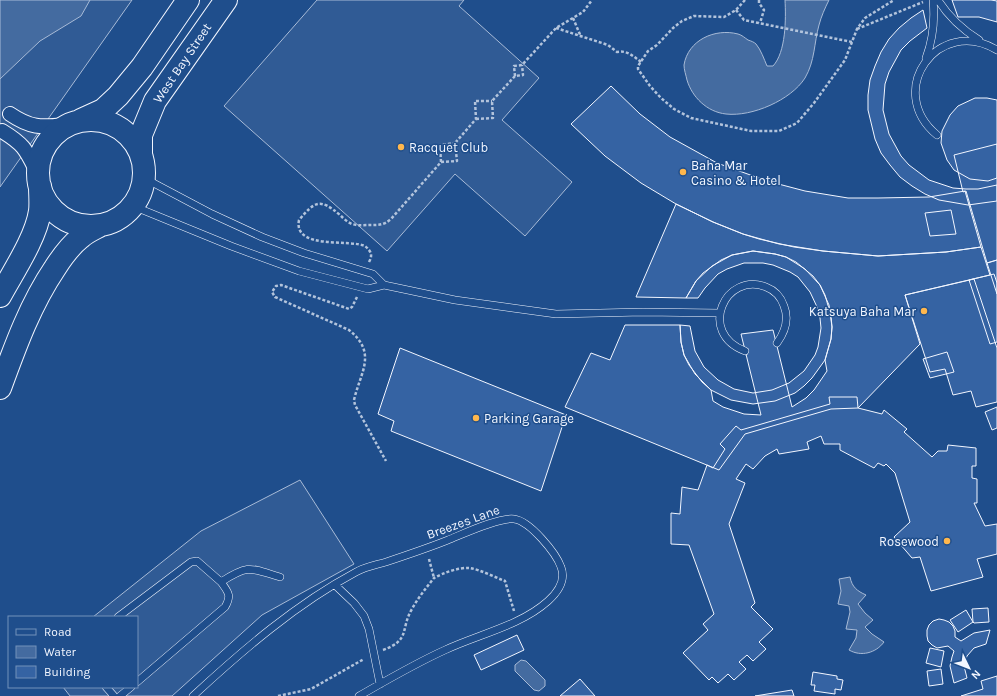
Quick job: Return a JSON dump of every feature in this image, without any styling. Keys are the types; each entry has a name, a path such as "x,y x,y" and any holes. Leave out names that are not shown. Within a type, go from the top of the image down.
{"main road":[{"path":"0,296 29,244 36,226 40,211 39,162 49,141 57,132 73,123 103,110 118,96 142,68 188,0"},
{"name":"West Bay Street","path":"141,154 141,135 154,101 226,0"},
{"path":"0,388 15,347 35,302 66,251 81,237 101,225 119,218 133,206 140,193 144,178 141,154 127,133 112,124 95,120 73,123"},
{"path":"39,180 44,197 50,207 61,216 73,223 82,225 101,225"}],"street":[{"path":"10,114 29,125 40,127 73,123"},
{"path":"2,131 20,142 27,151 39,180"}],"lane":[{"path":"933,0 934,21 930,47 918,73 915,90 917,107 925,123 937,135"},
{"path":"938,0 971,35 997,50"},
{"path":"922,66 933,52 948,44 965,40 982,42"},
{"path":"144,178 212,214 262,237 373,274 384,285"},
{"path":"133,206 276,263 362,288 368,289 384,285 455,300 556,314 643,312 720,313"},
{"path":"745,351 735,346 727,339 721,330 720,313 726,298 738,288 759,285 769,288 781,299 786,313 785,329 776,343"},
{"name":"Breezes Lane","path":"193,696 264,633 291,613 358,571 502,520 515,519 526,524 540,537 558,561 564,577 559,589 550,600 531,614 446,650 360,696"},
{"path":"119,616 191,562 197,561 202,565 221,582 229,593 229,601 225,607 138,681"},
{"path":"221,582 235,573 251,568 280,577"},
{"path":"335,585 354,603 364,616 369,629 380,684"},
{"path":"107,688 114,696"},
{"path":"120,696 130,688"}],"path":[{"path":"515,76 514,66 522,65 556,28 583,12 592,0"},
{"path":"745,0 736,10 724,17 694,16 682,21 657,45 648,51 638,66 638,69 650,86 674,109 691,118 751,131 779,131 797,123 845,60 857,29 865,18 894,0"},
{"path":"759,0 764,10 760,23"},
{"path":"857,29 929,0"},
{"path":"736,10 744,20 852,42"},
{"path":"573,18 581,36"},
{"path":"556,28 608,45 617,52 622,51 630,53 641,62"},
{"path":"441,162 440,145 455,143 476,119 475,101 492,100 515,76 523,75 522,65"},
{"path":"476,119 493,118 492,100"},
{"path":"359,270 370,261 372,257 371,252 365,246 315,241 302,233 299,228 299,220 310,206 324,204 329,206 351,224 385,224 391,220 441,162 457,160 455,143"},
{"path":"362,288 352,307 349,309 281,286 276,286 272,292 275,297 350,330 359,338 364,348 365,365 354,400 355,405 386,461"},
{"path":"426,548 434,578 463,568 471,568 505,581 517,621"}],"shaded area":[{"path":"0,0 132,0 0,187"},
{"name":"Racquet Club","path":"317,0 464,0 459,6 539,78 502,120 572,182 525,236 455,174 387,251 224,106"},
{"path":"300,480 354,564 262,615 172,696 70,696 64,688 138,688 138,616 94,616 201,531"}],"water":[{"path":"0,0 90,0 81,16 40,41 0,79"},
{"path":"785,0 829,0 823,12 817,32 811,65 805,78 799,86 781,100 759,110 747,113 719,113 701,103 689,86 685,71 684,65 691,49 704,38 712,35 720,33 738,34 756,44 767,66 773,66 783,44"},
{"path":"850,577 855,588 866,595 858,604 873,620 865,627 884,642 877,649 868,653 858,653 849,650 856,638 857,630 846,629 850,612 849,606 838,604 841,591 839,579"},
{"path":"521,660 526,661 545,680 545,686 539,691 534,690 515,671 515,665"}],"building":[{"path":"952,0 997,1 997,22 979,17 958,17"},
{"path":"923,10 927,28 901,50 889,72 885,84 883,110 889,134 901,156 909,165 929,180 953,188 966,189 978,189 997,185 997,201 968,205 939,200 925,194 900,177 881,153 875,139 868,110 868,95 870,80 875,66 889,39 899,28"},
{"name":"Baha Mar Casino & Hotel","path":"611,86 640,114 670,137 717,163 767,181 805,191 848,198 929,197 965,191 981,247 946,252 878,256 823,251 794,247 759,239 713,222 676,204 641,183 605,156 571,124"},
{"path":"975,98 997,100 997,178 988,181 970,179 954,170 947,160 941,143 942,131 950,115 958,106"},
{"path":"997,144 997,260 987,263 966,191 963,192 954,155"},
{"path":"676,204 713,222 743,234 779,244 823,251 878,256 946,252 981,247 990,275 905,295 920,344 858,408 831,409 745,434 719,470 565,407 591,353 610,360 625,325 680,325 681,342 684,355 695,374 711,390 713,401 723,407 744,414 761,415 741,334 773,330 792,407 806,398 814,390 827,371 825,360 831,339 832,327 829,305 820,285 813,276 796,262 786,257 753,251 732,255 721,260 703,273 696,281 686,298 636,297"},
{"path":"951,210 956,234 930,236 925,213"},
{"path":"753,251 786,257 805,269 820,285 825,295 831,316 832,327 831,339 825,360 804,386 795,393 775,401 753,404 731,400 711,390 702,382 689,365 684,355 681,342 680,325 690,326 695,351 704,367 718,380 734,389 753,393 772,390 789,383 804,371 815,355 818,347 821,328 820,318 818,309 810,292 798,277 790,272 773,265 763,263 744,263 718,274 698,298 686,298 696,281 712,266 732,255"},
{"path":"997,260 997,294 987,263"},
{"path":"994,274 997,283 997,342 990,344 969,280"},
{"path":"974,279 997,348 997,402 976,407 971,391 953,395 945,369 930,372 905,295"},
{"name":"Parking Garage","path":"400,348 566,415 541,491 391,431 394,421 378,414"},
{"path":"947,352 954,372 930,378 923,359"},
{"name":"Rosewood","path":"829,397 857,397 858,408 882,414 884,410 907,429 904,432 932,457 938,451 947,451 948,445 976,448 976,466 972,466 972,478 977,479 977,503 974,503 985,526 997,524 997,554 977,559 983,577 931,591 920,557 912,558 894,537 910,522 895,473 886,464 884,466 878,463 874,468 840,450 840,444 824,444 821,436 807,442 809,449 779,454 777,449 765,456 753,469 746,464 736,479 745,483 729,524 755,603 751,607 773,629 759,642 766,649 753,661 747,655 739,662 746,669 734,680 728,674 718,683 712,677 709,680 683,653 708,630 703,624 714,614 689,545 671,544 671,513 680,514 682,487 698,490 707,465 713,468 725,449 720,444 736,426 741,430 830,404"},
{"path":"997,407 997,428 992,430 985,412"},
{"path":"988,608 989,622 973,622 972,609"},
{"path":"966,610 973,622 958,632 950,620"},
{"path":"939,619 949,622 953,626 955,637 961,641 974,633 990,630 986,644 974,648 967,656 964,666 967,678 954,683 950,666 954,651 948,646 937,648 928,641 927,630 929,625 933,621"},
{"path":"517,635 524,650 481,670 474,655"},
{"path":"930,648 944,651 941,667 926,663"},
{"path":"941,669 943,684 929,686 927,671"},
{"path":"813,672 837,676 837,679 843,680 841,690 835,689 835,694 814,691 815,685 811,685"},
{"path":"997,676 997,696 961,696 983,689 981,681"},
{"path":"580,679 595,696 560,696"},
{"path":"792,690 794,696 755,696"}],"place":[{"name":"Racquet Club","path":"401,147"},
{"name":"Baha Mar Casino & Hotel","path":"683,172"},
{"name":"Katsuya Baha Mar","path":"924,311"},
{"name":"Parking Garage","path":"476,418"},
{"name":"Rosewood","path":"947,541"}]}
